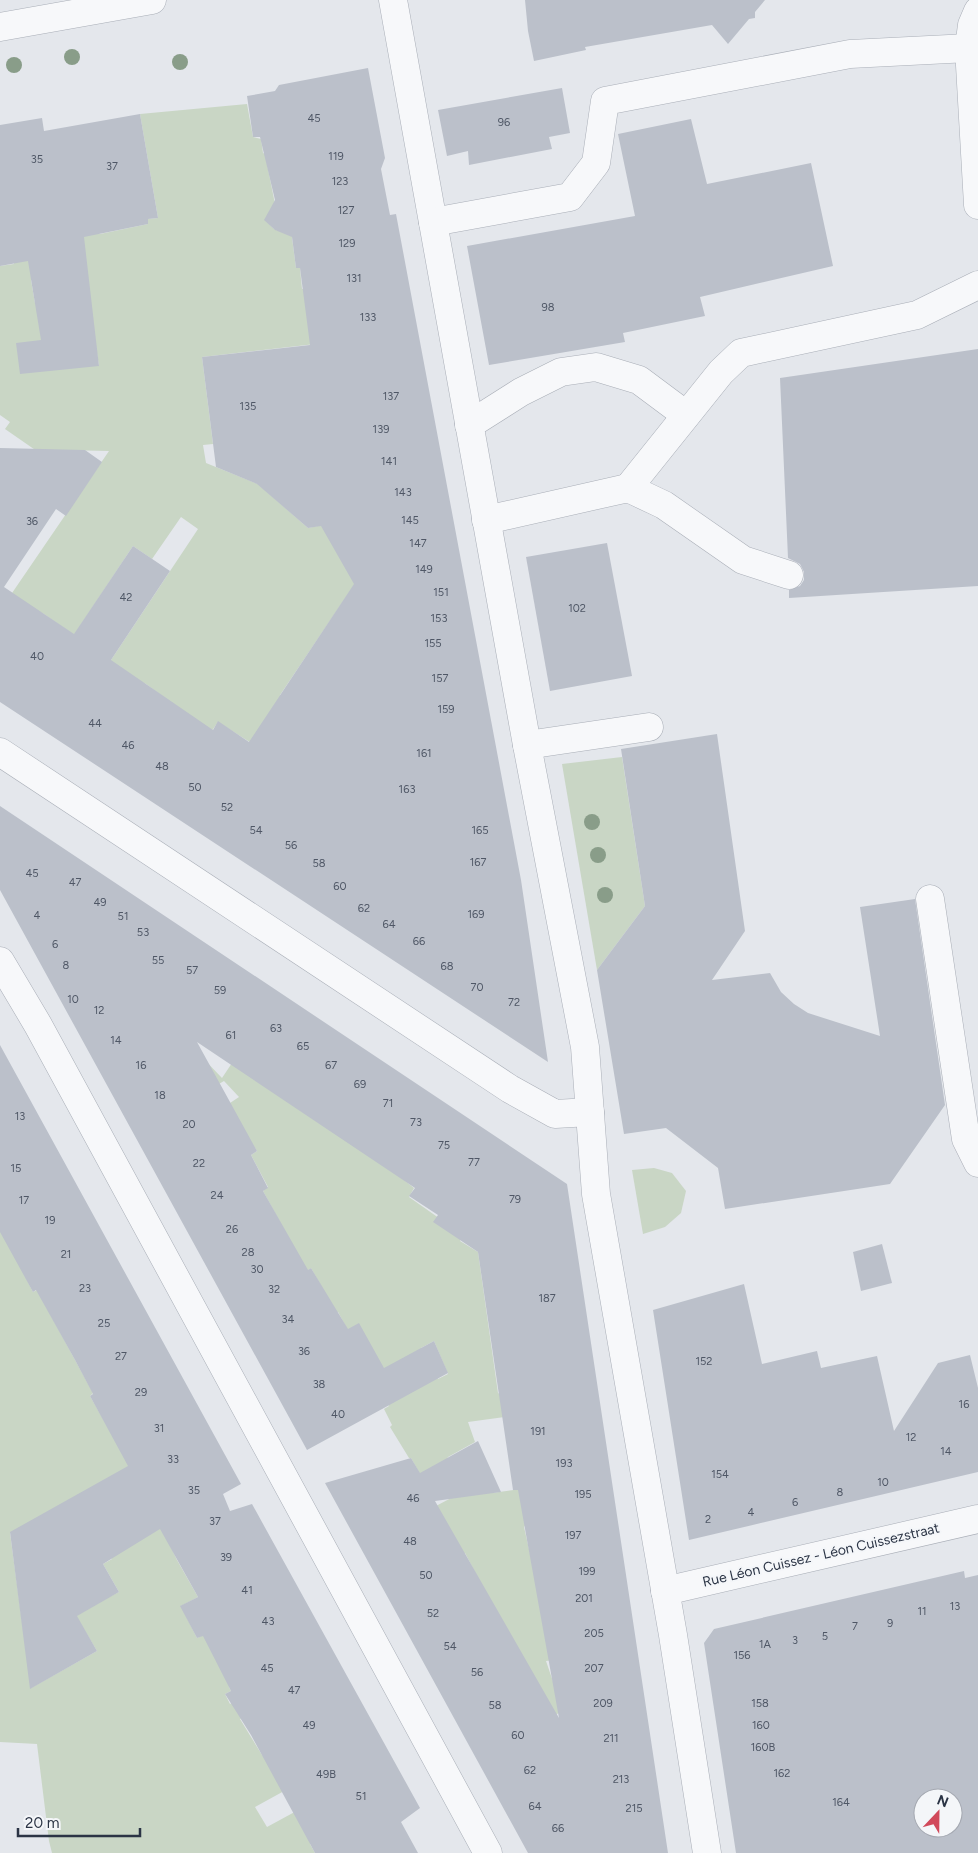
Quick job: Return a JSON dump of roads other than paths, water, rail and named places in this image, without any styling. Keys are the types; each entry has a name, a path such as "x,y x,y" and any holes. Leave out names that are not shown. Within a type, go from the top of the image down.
{"street":[{"path":"0,27 152,0"},
{"path":"393,0 526,744 585,1047 596,1194 665,1591 707,1853"},
{"path":"978,11 972,25 969,48 978,205"},
{"path":"432,222 570,197 596,163 605,101 850,54 969,48"},
{"path":"628,488 721,372 741,353 917,315 978,284"},
{"path":"469,425 521,392 561,372 596,367 639,380 686,415"},
{"path":"486,520 628,488 664,505 743,560 788,575"},
{"path":"526,744 649,726"},
{"path":"0,752 275,936 510,1089 555,1114 590,1112"},
{"path":"930,899 966,1139 978,1163"},
{"path":"0,960 38,1025 488,1853"},
{"name":"Rue Léon Cuissez - Léon Cuissezstraat","path":"665,1591 978,1519"}]}
